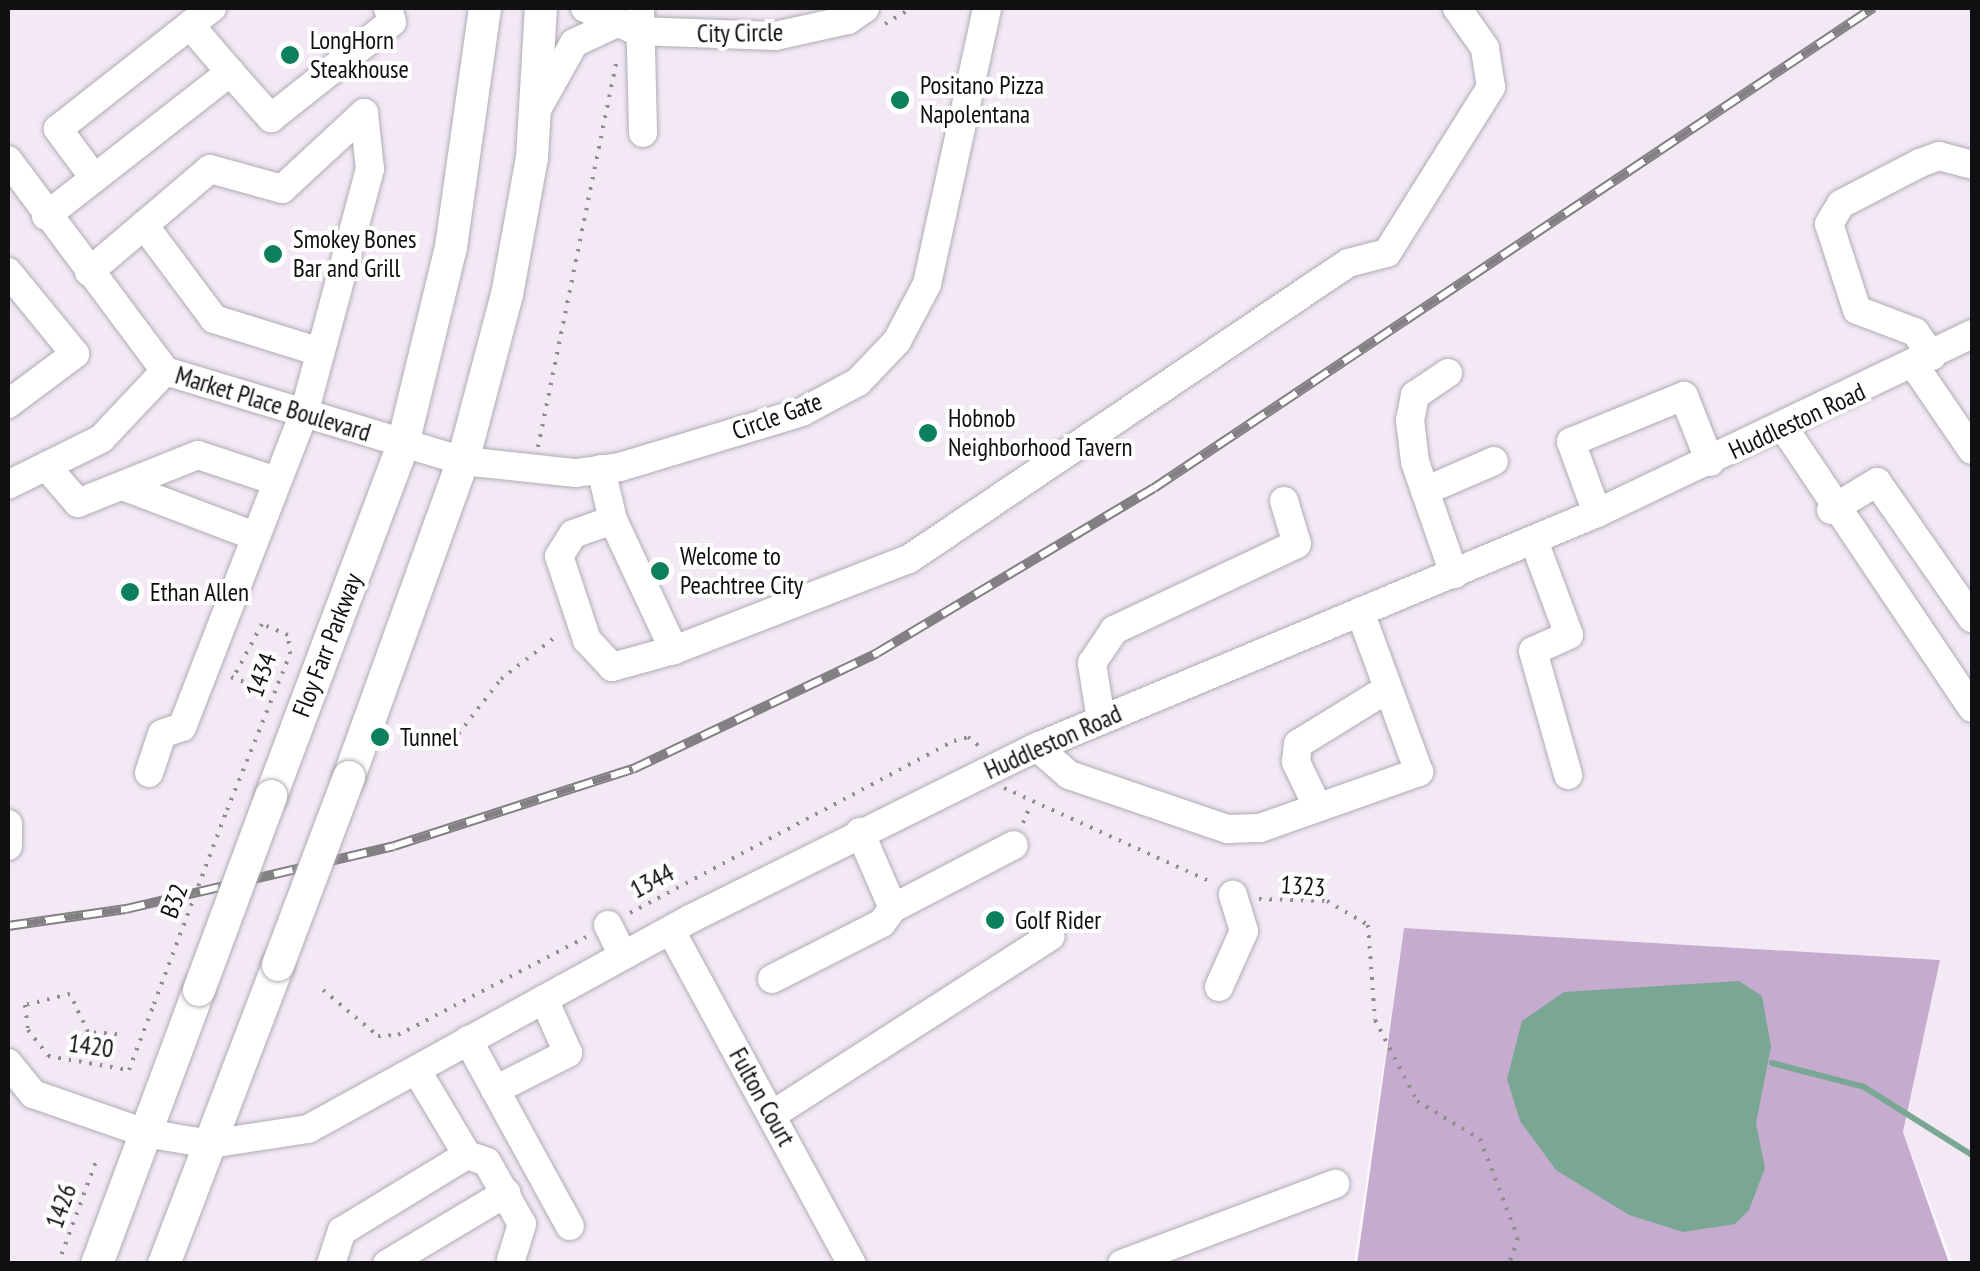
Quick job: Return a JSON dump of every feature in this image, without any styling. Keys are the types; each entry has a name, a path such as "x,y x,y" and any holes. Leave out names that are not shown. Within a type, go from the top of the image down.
{"main road":[{"name":"Floy Farr Parkway","path":"96,1264 403,444 452,247 485,8"},
{"path":"164,1264 348,777 462,461 518,250 536,112 541,8"}],"street":[{"path":"94,178 58,128 201,16 230,72 272,118 392,22 388,8"},
{"path":"585,8 631,30"},
{"path":"987,8 1004,8"},
{"name":"Circle Gate","path":"462,461 533,471 600,469 802,412 858,382 898,341 928,284 987,8"},
{"path":"613,520 574,534 559,556 581,626 612,668 674,650 908,559 1348,263 1387,254 1491,87 1485,48 1458,8"},
{"name":"City Circle","path":"631,30 775,36 872,17"},
{"path":"536,112 574,43 631,30"},
{"path":"631,30 643,132"},
{"path":"46,216 230,72"},
{"path":"89,272 210,169 282,189 364,113 370,169 304,413 252,535 182,726 162,734 149,773"},
{"path":"1972,165 1939,156 1920,163 1841,204 1829,224 1857,310 1916,332 1923,360 1972,450"},
{"name":"Market Place Boulevard","path":"8,160 165,372 462,461"},
{"path":"144,225 214,319 320,352"},
{"path":"8,272 75,354 8,404"},
{"name":"Huddleston Road","path":"8,1064 33,1094 144,1133 210,1144 308,1129 623,956 860,832 1037,747 1534,541 1784,428 1972,334"},
{"path":"8,485 101,439 165,372"},
{"path":"1448,373 1416,395 1410,420 1425,491 1454,574"},
{"path":"1597,513 1571,442 1684,396 1710,462"},
{"path":"1784,428 1832,510 1972,708"},
{"path":"46,466 78,503 198,455 276,481"},
{"path":"1425,491 1494,461"},
{"path":"600,469 613,520 674,650"},
{"path":"1832,510 1877,482 1972,618"},
{"path":"125,487 252,535"},
{"path":"1100,720 1092,662 1114,630 1296,544 1284,501"},
{"path":"1534,541 1569,635 1532,651 1568,775"},
{"path":"1037,747 1069,775 1204,825 1260,828 1316,804 1420,772 1360,612"},
{"path":"1316,804 1296,762 1298,744 1387,688"},
{"path":"8,824 8,846"},
{"path":"860,832 892,908"},
{"path":"772,979 882,923 892,908 1014,845"},
{"path":"1219,987 1244,931 1233,895"},
{"path":"608,924 623,956"},
{"name":"Fulton Court","path":"671,931 852,1264"},
{"path":"772,1115 1051,936"},
{"path":"496,1090 568,1053 544,999"},
{"path":"468,1040 570,1226"},
{"path":"417,1071 467,1155 487,1162 506,1193 526,1238 511,1260"},
{"path":"331,1264 342,1231 467,1155"},
{"path":"1122,1264 1335,1184"},
{"path":"387,1264 506,1193"}],"path":[{"path":"872,17 912,8"},
{"path":"533,471 616,60 631,30"},
{"name":"1434","path":"227,810 290,654 288,635 262,624 233,678"},
{"path":"409,748 452,742 528,652 581,626"},
{"name":"1344","path":"323,990 378,1036 398,1035 954,741 980,743 994,768"},
{"name":"1323","path":"994,768 1006,792 1233,895 1327,901 1368,925 1375,1020 1417,1101 1480,1139 1518,1238 1509,1264"},
{"name":"B32","path":"129,1070 227,810"},
{"name":"1420","path":"117,1034 88,1032 70,994 25,1005 28,1030 48,1056 129,1070"},
{"name":"1426","path":"58,1264 96,1161"}],"shaded area":[{"path":"8,8 1972,8 1972,1263 1953,1263 1903,1132 1939,960 1404,928 1354,1263 8,1263"},
{"path":"1404,928 1940,960 1903,1132 1949,1263 1357,1264"},
{"path":"1739,981 1762,996 1771,1047 1756,1123 1765,1168 1749,1210 1735,1224 1683,1232 1629,1215 1556,1170 1520,1121 1507,1079 1522,1021 1564,992"}],"waterway":[{"path":"1772,1063 1864,1087 1972,1155"}],"railway":[{"path":"8,926 126,909 394,846 633,769 877,653 1154,488 1873,8"}],"place":[{"name":"LongHorn Steakhouse","path":"290,55"},
{"name":"Positano Pizza Napolentana","path":"900,100"},
{"name":"Smokey Bones Bar and Grill","path":"273,254"},
{"name":"Hobnob Neighborhood Tavern","path":"928,433"},
{"name":"Welcome to Peachtree City","path":"660,571"},
{"name":"Ethan Allen","path":"130,592"},
{"name":"Tunnel","path":"380,737"},
{"name":"Golf Rider","path":"995,920"}]}
